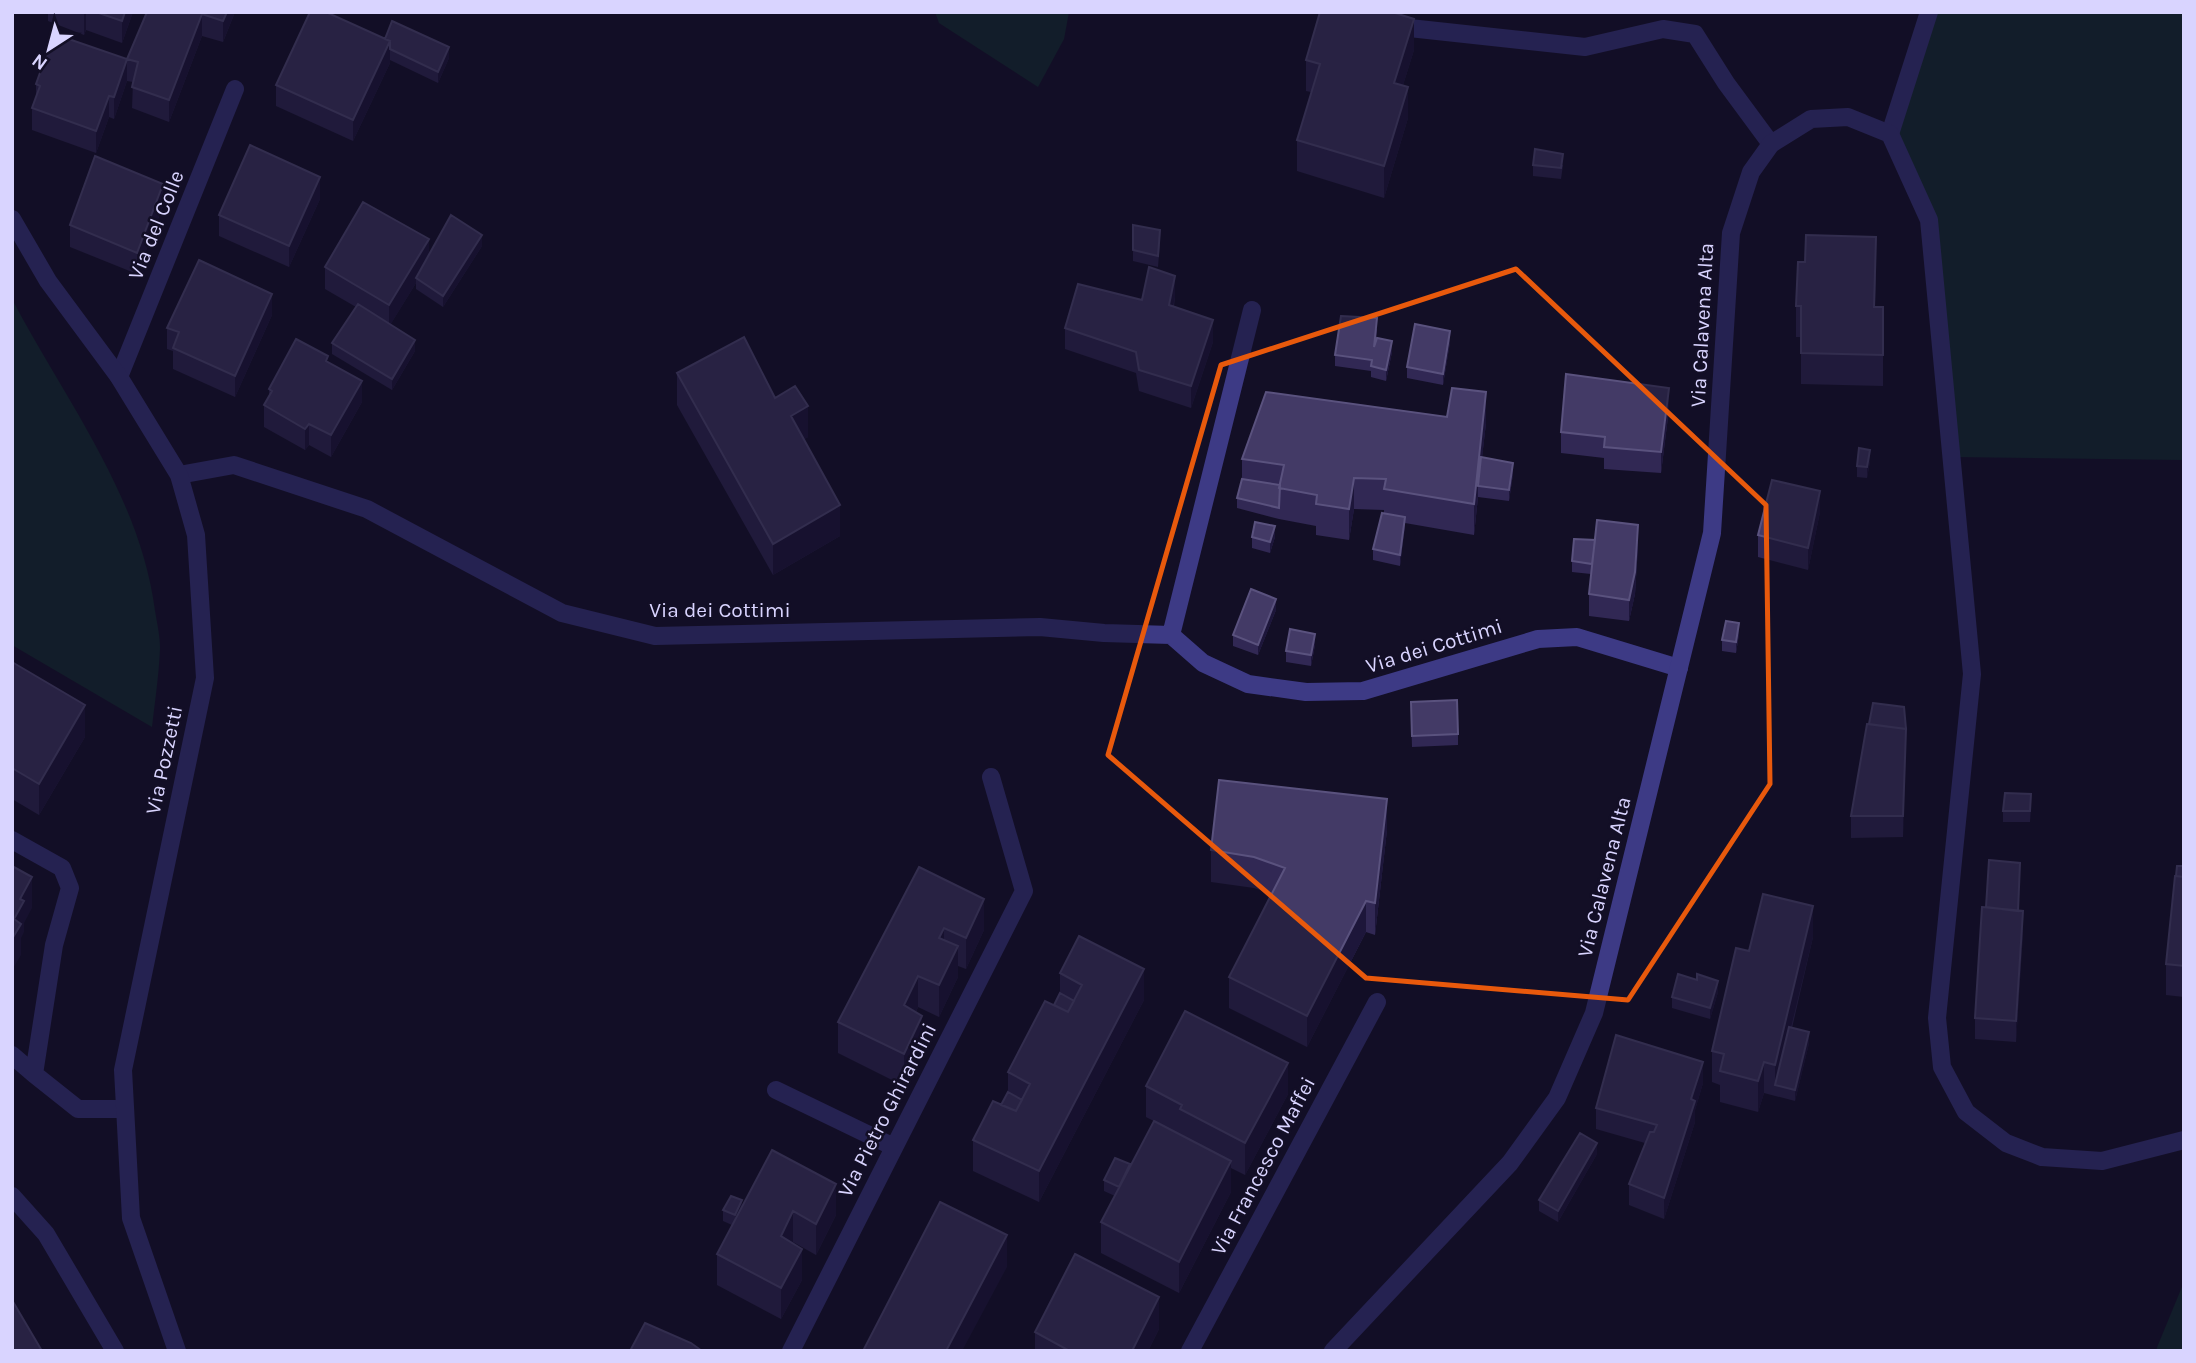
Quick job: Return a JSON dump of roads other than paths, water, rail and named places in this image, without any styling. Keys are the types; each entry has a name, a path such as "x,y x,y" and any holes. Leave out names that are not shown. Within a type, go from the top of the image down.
{"street":[{"path":"1929,12 1890,134 1929,220 1972,674 1937,1018 1942,1067 1966,1112 2006,1143 2042,1157 2102,1161 2184,1140"},
{"path":"1386,25 1585,47 1663,29 1695,34 1726,83 1771,144"},
{"name":"Via del Colle","path":"120,377 235,89"},
{"name":"Via Calavena Alta","path":"1333,1351 1510,1163 1558,1098 1594,1013 1712,533 1731,233 1751,172 1771,144 1811,119 1849,117 1890,134"},
{"name":"Via Pozzetti","path":"12,219 48,281 120,377 178,475 196,535 205,678 123,1070 131,1218 177,1351"},
{"path":"1171,635 1252,310"},
{"name":"Via dei Cottimi","path":"178,475 234,465 367,509 562,612 655,636 1040,628 1171,635 1203,663 1248,684 1306,692 1363,691 1538,639 1577,637 1679,668"},
{"name":"Via Pietro Ghirardini","path":"791,1351 1024,891 991,777"},
{"path":"12,839 62,868 69,888 54,944 34,1074"},
{"name":"Via Francesco Maffei","path":"1190,1351 1377,1002"},
{"path":"12,1055 78,1109 125,1110"},
{"path":"776,1090 894,1147"},
{"path":"12,1196 46,1234 115,1351"}]}
